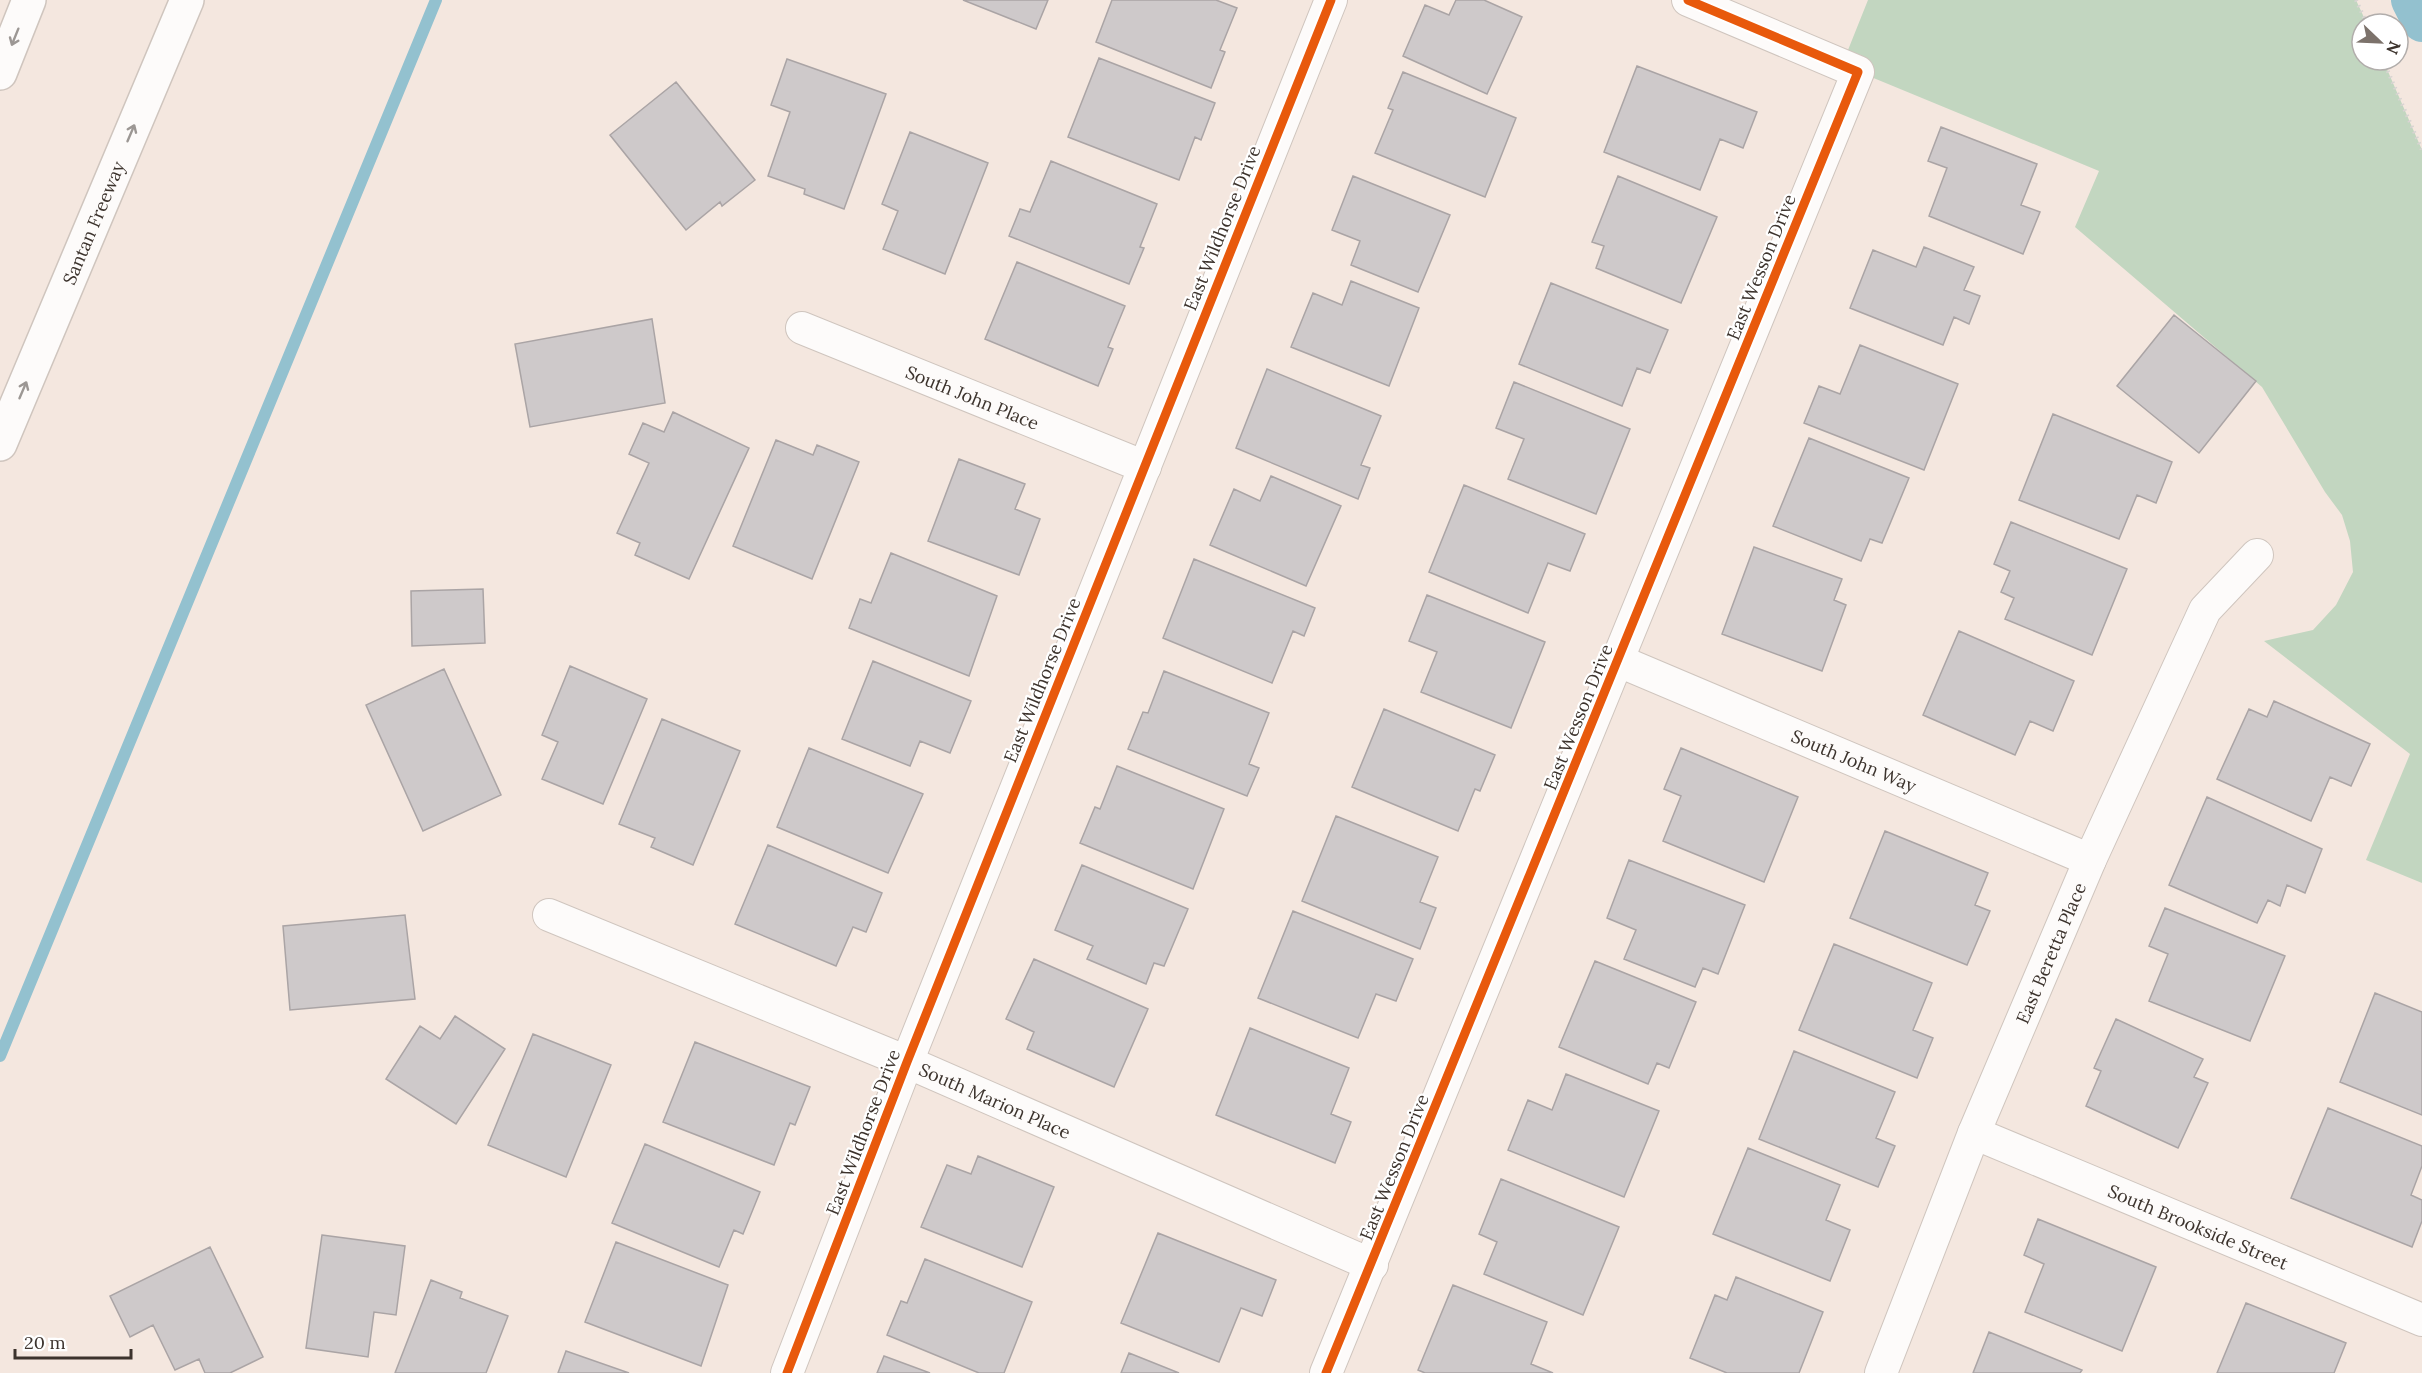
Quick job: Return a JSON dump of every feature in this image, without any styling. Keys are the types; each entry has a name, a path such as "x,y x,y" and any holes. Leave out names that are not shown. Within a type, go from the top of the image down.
{"highway":[{"path":"0,74 29,0"},
{"name":"Santan Freeway","path":"0,444 187,0"}],"street":[{"name":"East Wildhorse Drive","path":"787,1373 907,1062 1331,0"},
{"name":"East Wesson Drive","path":"1326,1373 1858,72 1688,0"},
{"name":"South John Place","path":"802,328 1145,467"},
{"name":"East Beretta Place","path":"1881,1373 1974,1133 2090,860 2205,610 2257,555"},
{"name":"South John Way","path":"1619,661 2090,860"},
{"name":"South Marion Place","path":"549,915 907,1062 1372,1265"},
{"name":"South Brookside Street","path":"1974,1133 2422,1320"}],"path":[{"path":"2388,72 2422,150"}],"green space":[{"path":"1868,0 2356,0 2362,12 2350,12 2350,72 2388,72 2422,150 2422,883 2366,860 2410,754 2264,641 2313,630 2336,605 2353,572 2350,541 2342,515 2325,492 2262,387 2075,227 2099,171 1842,65"}],"building":[{"path":"963,0 1048,0 1036,29"},
{"path":"1112,0 1216,0 1237,8 1220,50 1225,52 1211,88 1096,42"},
{"path":"1456,0 1484,0 1522,17 1487,94 1403,56 1425,5 1449,15"},
{"path":"1099,58 1215,103 1201,140 1195,137 1179,180 1068,137"},
{"path":"787,59 886,94 844,209 804,194 805,189 768,176 790,112 771,105"},
{"path":"1637,66 1757,112 1743,148 1720,139 1700,190 1604,152"},
{"path":"1403,72 1516,118 1485,197 1375,153 1393,110 1388,108"},
{"path":"676,82 755,180 722,206 720,202 686,230 610,135"},
{"path":"1941,127 2037,164 2021,205 2040,212 2023,254 1929,216 1947,168 1928,161"},
{"path":"910,132 988,163 945,274 883,249 898,211 882,204"},
{"path":"1051,161 1157,204 1140,247 1144,248 1129,284 1009,236 1020,209 1030,212"},
{"path":"1353,176 1450,215 1418,292 1351,265 1360,241 1332,230"},
{"path":"1618,176 1717,217 1681,303 1596,268 1604,246 1592,242"},
{"path":"1924,247 1974,267 1964,290 1980,296 1969,324 1954,317 1943,345 1850,308 1873,250 1916,267"},
{"path":"1017,262 1125,306 1108,347 1113,349 1098,386 985,339"},
{"path":"1351,281 1419,308 1389,386 1291,347 1313,293 1342,305"},
{"path":"1551,283 1668,330 1650,373 1637,368 1622,406 1519,364"},
{"path":"2174,315 2256,381 2199,453 2117,386"},
{"path":"652,319 665,403 530,427 515,344"},
{"path":"1860,345 1958,384 1924,470 1804,423 1819,386 1840,394"},
{"path":"1267,369 1381,416 1361,465 1370,468 1358,499 1236,448"},
{"path":"1514,382 1630,429 1596,514 1508,479 1524,439 1496,428"},
{"path":"673,412 749,448 689,579 635,555 640,543 617,533 649,463 629,454 643,423 664,432"},
{"path":"2053,414 2172,462 2156,503 2137,495 2119,539 2019,500"},
{"path":"1809,438 1909,478 1882,543 1870,539 1861,561 1773,526"},
{"path":"776,440 813,455 817,445 859,462 812,579 733,546"},
{"path":"959,459 1025,484 1015,509 1040,519 1019,575 928,541"},
{"path":"1271,476 1341,506 1306,586 1210,545 1234,489 1260,501"},
{"path":"1464,485 1585,534 1570,571 1548,563 1528,613 1429,572"},
{"path":"2011,522 2127,569 2092,655 2005,619 2014,598 2001,592 2010,571 1994,564"},
{"path":"1754,547 1842,579 1834,600 1846,605 1822,671 1722,634"},
{"path":"891,553 997,596 969,676 849,628 860,599 871,603"},
{"path":"1194,559 1315,608 1304,636 1293,631 1272,683 1163,638"},
{"path":"483,589 485,643 412,646 411,591"},
{"path":"1427,595 1545,642 1511,728 1421,692 1437,652 1409,641"},
{"path":"1959,631 2074,681 2053,731 2030,721 2015,755 1923,715"},
{"path":"873,661 971,701 950,753 920,741 910,766 842,739"},
{"path":"570,666 647,699 603,804 542,779 558,742 542,735"},
{"path":"444,669 501,795 423,831 366,705"},
{"path":"1164,671 1269,713 1249,764 1259,768 1247,796 1128,749 1143,712 1148,713"},
{"path":"2274,701 2370,744 2351,786 2330,777 2311,821 2217,779 2249,709 2267,717"},
{"path":"1384,709 1495,755 1480,791 1475,789 1458,831 1352,787"},
{"path":"662,719 740,751 693,865 651,847 655,838 619,824"},
{"path":"809,748 923,794 888,873 777,827"},
{"path":"1681,748 1798,797 1764,882 1663,841 1681,796 1664,789"},
{"path":"1117,766 1224,809 1193,889 1080,843 1095,807 1100,809"},
{"path":"2207,797 2322,849 2305,893 2287,885 2280,906 2268,900 2257,923 2169,885"},
{"path":"1336,816 1438,857 1420,902 1436,908 1420,949 1302,901"},
{"path":"1885,831 1988,873 1975,905 1990,911 1967,965 1850,918"},
{"path":"768,845 882,893 866,932 853,927 836,966 735,924"},
{"path":"1629,860 1745,905 1718,974 1703,968 1695,987 1624,959 1636,930 1607,918"},
{"path":"1082,865 1188,909 1164,966 1154,963 1146,984 1087,959 1093,946 1055,930"},
{"path":"2165,908 2285,956 2250,1041 2149,1001 2168,954 2149,946"},
{"path":"1293,911 1413,959 1396,1001 1376,994 1358,1038 1258,998"},
{"path":"405,915 415,999 290,1010 283,926"},
{"path":"1834,944 1932,983 1913,1030 1933,1038 1917,1078 1799,1030"},
{"path":"1034,959 1148,1009 1114,1087 1027,1049 1034,1032 1006,1019"},
{"path":"1595,961 1696,1002 1669,1068 1657,1063 1648,1084 1559,1047"},
{"path":"2375,993 2422,1012 2422,1115 2340,1082"},
{"path":"455,1016 505,1049 456,1124 386,1079 420,1026 440,1039"},
{"path":"2116,1019 2203,1059 2194,1077 2208,1083 2178,1148 2086,1106 2101,1071 2094,1068"},
{"path":"1250,1028 1349,1068 1331,1114 1351,1122 1335,1163 1216,1115"},
{"path":"533,1034 611,1065 566,1177 488,1145"},
{"path":"695,1042 810,1087 795,1125 790,1123 774,1165 663,1122"},
{"path":"1794,1051 1895,1092 1876,1138 1895,1146 1878,1187 1759,1139"},
{"path":"1566,1074 1659,1111 1624,1197 1508,1150 1528,1100 1552,1110"},
{"path":"2328,1108 2422,1146 2422,1166 2411,1195 2422,1200 2422,1221 2412,1247 2291,1198"},
{"path":"645,1144 760,1192 743,1234 734,1230 719,1267 612,1223"},
{"path":"1748,1148 1840,1185 1826,1220 1850,1230 1830,1281 1713,1234"},
{"path":"978,1156 1054,1187 1022,1267 921,1227 947,1165 971,1174"},
{"path":"1501,1179 1619,1227 1583,1315 1484,1274 1497,1242 1479,1234"},
{"path":"2038,1219 2156,1267 2122,1351 2025,1312 2044,1264 2024,1255"},
{"path":"1158,1233 1276,1280 1262,1316 1241,1308 1219,1362 1121,1323"},
{"path":"322,1235 405,1246 396,1315 374,1312 368,1357 306,1348"},
{"path":"616,1242 728,1285 701,1366 585,1322"},
{"path":"210,1247 263,1357 230,1373 205,1373 199,1359 175,1370 153,1325 130,1337 110,1296"},
{"path":"925,1259 1032,1302 1004,1373 979,1373 887,1335 901,1301 907,1303"},
{"path":"1736,1277 1823,1312 1799,1373 1727,1373 1690,1358 1715,1295 1727,1300"},
{"path":"431,1280 462,1292 460,1298 508,1316 486,1373 395,1373"},
{"path":"1453,1285 1547,1322 1531,1364 1553,1373 1425,1373 1418,1370"},
{"path":"2246,1303 2346,1343 2334,1373 2217,1373"},
{"path":"1989,1332 2082,1370 2080,1373 1973,1373"},
{"path":"566,1351 629,1373 558,1373"},
{"path":"1129,1353 1179,1373 1121,1373"},
{"path":"884,1356 930,1373 877,1373"}],"waterway":[{"path":"0,1056 436,0"},
{"path":"2411,0 2422,22"}],"cycle path":[{"path":"787,1373 907,1062 1331,0"},
{"path":"1326,1373 1858,72 1688,0"}]}
